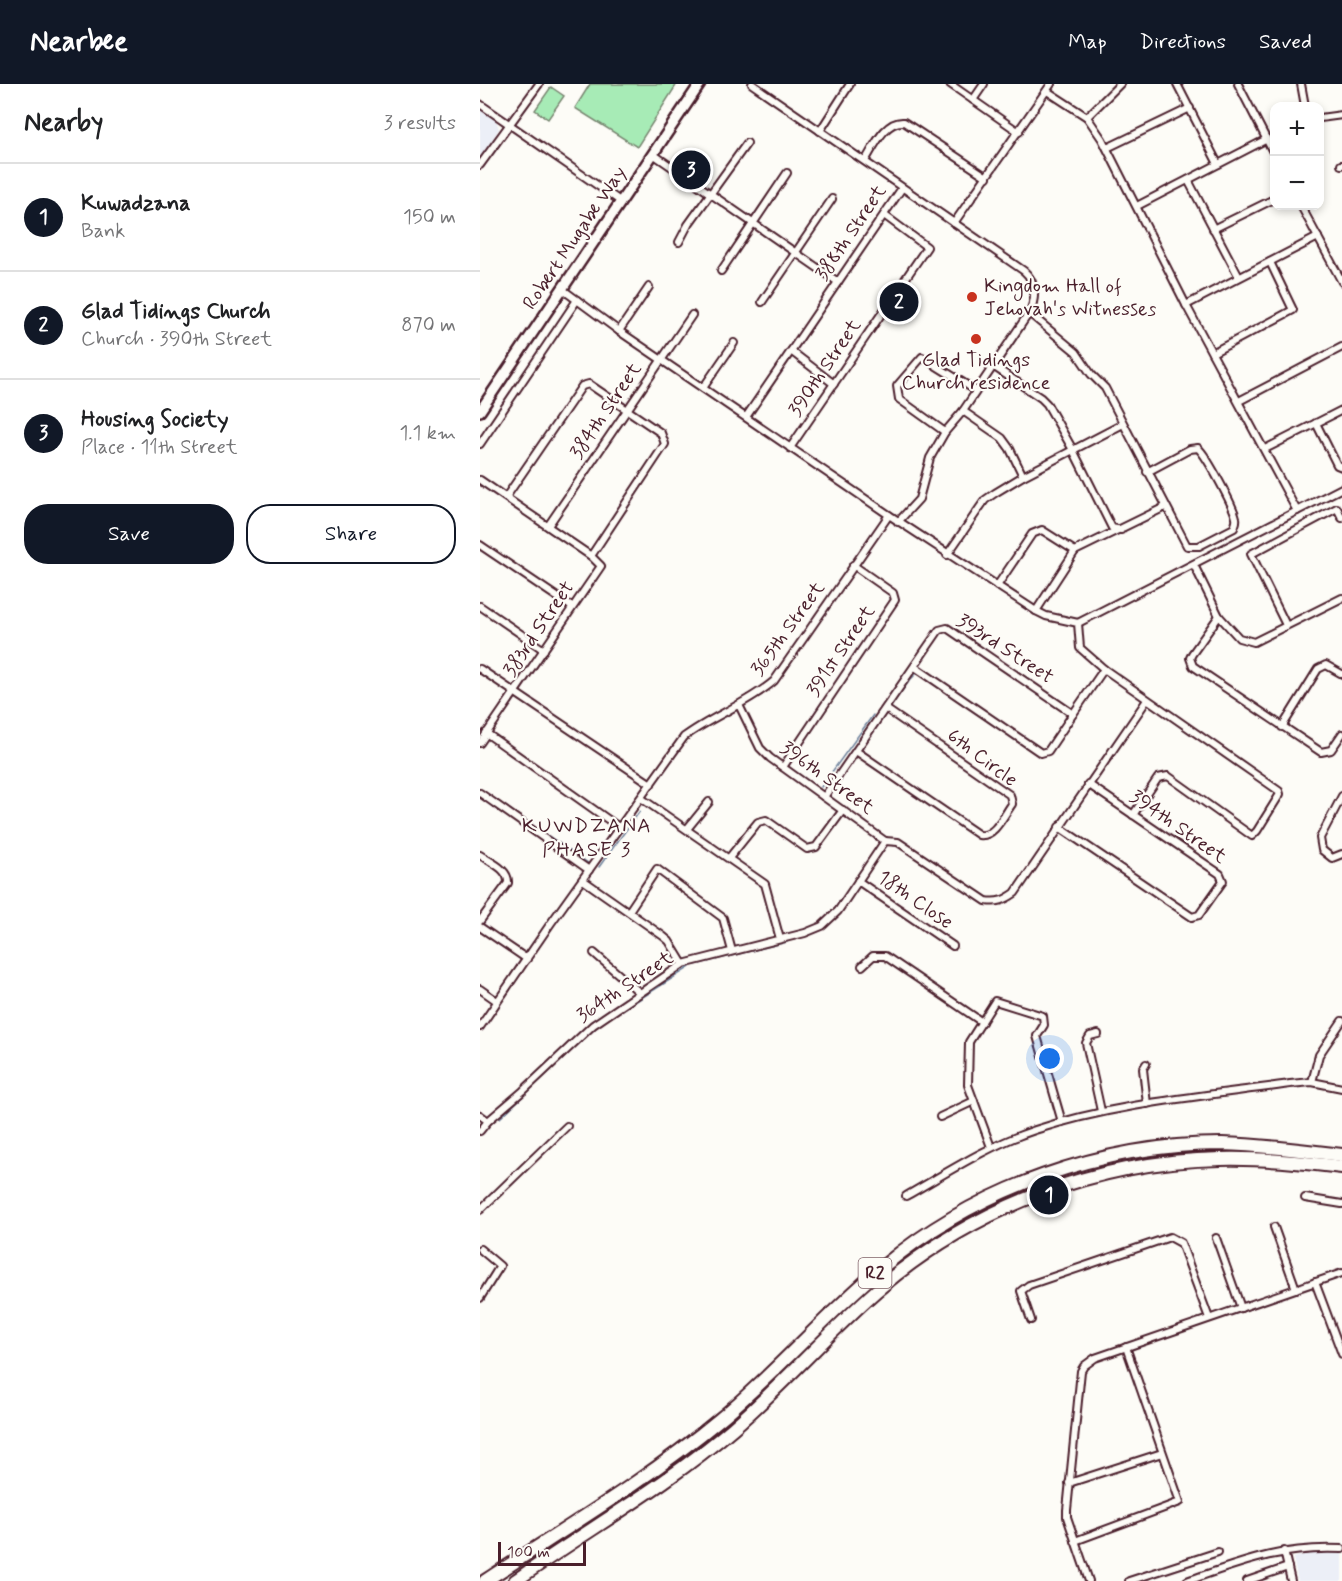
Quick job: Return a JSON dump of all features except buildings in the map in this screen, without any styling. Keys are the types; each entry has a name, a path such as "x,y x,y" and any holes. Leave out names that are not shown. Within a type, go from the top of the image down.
{"highway":[{"name":"R2","path":"485,1581 625,1490 703,1433 739,1402 873,1274 907,1248 966,1210 1031,1180 1084,1162 1140,1151 1220,1144 1342,1155"},
{"name":"R2","path":"515,1581 643,1496 731,1430 877,1290 928,1251 982,1219 1019,1201 1068,1184 1153,1164 1247,1159 1342,1167"}],"street":[{"path":"480,165 540,84"},
{"name":"Robert Mugabe Way","path":"480,411 700,84"},
{"name":"388th Street","path":"746,417 902,188 752,84"},
{"path":"820,130 850,84"},
{"path":"950,84 1019,132"},
{"path":"973,100 984,84"},
{"path":"954,223 1051,84"},
{"path":"1087,117 1120,84"},
{"path":"1176,84 1218,164"},
{"path":"1238,84 1270,145"},
{"path":"1301,84 1304,102"},
{"path":"1047,91 1087,117 1107,148 1186,305 1297,512"},
{"path":"480,104 620,201"},
{"path":"1107,148 1190,108"},
{"path":"1324,117 1342,114"},
{"path":"865,161 886,129 894,122 904,122 987,177"},
{"path":"1137,206 1267,139"},
{"path":"679,242 688,225 747,143"},
{"path":"653,154 838,282"},
{"path":"721,271 787,173"},
{"path":"1188,180 1239,277"},
{"path":"898,522 919,499 930,458 945,432 963,411 1029,313 1033,305 1034,289 1028,275 902,188"},
{"path":"762,302 832,199"},
{"path":"1213,229 1270,201"},
{"path":"1303,210 1342,282"},
{"name":"390th Street","path":"790,448 927,247 884,215"},
{"path":"1186,305 1318,237"},
{"path":"1212,353 1293,310 1270,262"},
{"path":"619,331 649,287"},
{"path":"562,289 619,331 947,555 1036,611 1061,620 1078,623 1342,488"},
{"path":"480,444 577,300"},
{"path":"1029,313 1076,352 1091,374 1105,388 1165,507 1187,546 1199,546 1231,530 1236,518 1204,453 1198,448 1190,449 1148,472"},
{"name":"384th Street","path":"548,526 692,315"},
{"path":"703,388 734,343"},
{"path":"1239,401 1342,347"},
{"path":"791,351 834,384"},
{"path":"945,432 899,399 897,386 922,357 975,390"},
{"path":"993,366 1047,404 1112,528 1121,530"},
{"path":"480,480 591,555 665,444 661,433 589,384 584,384 506,497"},
{"path":"1265,449 1342,410"},
{"path":"963,411 1002,438 1023,476"},
{"path":"1316,423 1337,465 1342,467"},
{"path":"947,555 986,500 1023,476 1123,424"},
{"path":"1036,611 1075,550 1165,507"},
{"path":"1286,625 1251,554 1336,508 1342,518"},
{"name":"365th Street","path":"480,1027 684,737 699,726 763,691 774,681 889,515"},
{"path":"997,586 1032,534 1037,531 1042,531 1075,550"},
{"path":"480,545 572,608"},
{"name":"383rd Street","path":"480,743 600,568 591,555"},
{"name":"391st Street","path":"783,767 895,600 893,593 853,565"},
{"path":"1194,565 1219,616 1239,638 1254,642 1342,598"},
{"path":"480,606 544,650"},
{"path":"1219,616 1192,654 1190,658 1193,666 1324,753 1331,750 1342,734"},
{"path":"1078,623 1080,648 1104,669 1279,790 1281,794 1252,836 1168,776 1158,778 1133,815"},
{"name":"393rd Street","path":"824,796 939,630 950,629 1073,714"},
{"path":"1282,727 1318,669 1326,665 1342,674"},
{"path":"915,667 1041,753 1048,751 1104,669"},
{"path":"480,669 651,784"},
{"name":"396th Street","path":"739,705 760,748 783,767 885,841 898,842 986,901 999,902 1015,893 1147,700"},
{"name":"6th Circle","path":"856,751 979,835 985,836 991,833 1012,804 1010,795 886,709"},
{"path":"486,733 620,828"},
{"name":"394th Street","path":"1059,827 1192,917 1196,917 1222,881 1222,878 1088,784"},
{"path":"480,795 589,870"},
{"path":"1342,796 1320,838 1322,850 1332,858 1342,854"},
{"path":"641,798 767,887 780,939"},
{"path":"687,829 709,802"},
{"path":"729,858 762,820 766,820 807,849 816,848 843,810"},
{"name":"364th Street","path":"480,1131 488,1120 524,1091 593,1025 684,964 822,926 838,911 885,841"},
{"path":"480,855 505,872 508,883 480,921"},
{"path":"628,911 657,868 723,918 732,951"},
{"path":"583,880 669,941 684,964"},
{"name":"18th Close","path":"858,881 953,946"},
{"path":"480,927 527,959"},
{"path":"594,953 639,992"},
{"path":"862,966 873,956 885,956 982,1022"},
{"path":"480,989 498,1001"},
{"path":"992,1147 968,1085 969,1042 995,1001 1043,1016 1044,1024 1037,1035 1062,1122"},
{"path":"1312,1082 1319,1055 1342,1021"},
{"path":"1098,1034 1090,1036 1086,1043 1101,1111"},
{"path":"1146,1064 1143,1069 1147,1104"},
{"path":"906,1196 992,1147 1034,1130 1101,1111 1312,1082 1342,1089"},
{"path":"940,1117 974,1101"},
{"path":"480,1115 488,1120"},
{"path":"480,1210 567,1126"},
{"path":"1305,1198 1342,1204"},
{"path":"1274,1227 1296,1289"},
{"path":"1031,1320 1021,1292 1029,1285 1170,1237 1181,1243 1209,1318"},
{"path":"1216,1238 1240,1308"},
{"path":"480,1249 500,1266 480,1299"},
{"path":"1089,1581 1067,1517 1081,1371 1084,1366 1095,1358 1342,1273"},
{"path":"1315,1282 1339,1334 1342,1354"},
{"path":"1075,1541 1180,1502 1126,1347"},
{"path":"1069,1483 1162,1453"},
{"path":"1187,1581 1284,1551 1342,1549"},
{"path":"1284,1551 1291,1581"},
{"path":"1129,1581 1218,1552"},
{"path":"1247,1581 1288,1567"}],"shaded area":[{"path":"480,108 495,117 499,129 480,158"},
{"path":"1315,1552 1342,1554 1342,1581 1298,1581 1293,1558"}],"green space":[{"path":"590,84 677,84 637,147 575,108"},
{"path":"551,87 564,96 548,119 535,110"}],"waterway":[{"path":"892,705 916,674"},
{"path":"821,787 873,715"},
{"path":"486,793 588,863"},
{"path":"599,867 640,811"},
{"path":"695,965 787,942"},
{"path":"605,1021 690,967"},
{"path":"500,1118 599,1025"}],"place":[{"name":"Housing Society","path":"691,170"},
{"name":"Kingdom Hall of Jehovah's Witnesses","path":"972,297"},
{"name":"Glad Tidings Church","path":"899,302"},
{"name":"Glad Tidings Church residence","path":"976,339"},
{"name":"Kuwadzana","path":"1049,1195"}],"district":[{"name":"KUWDZANA PHASE 3","path":"587,838"}]}
